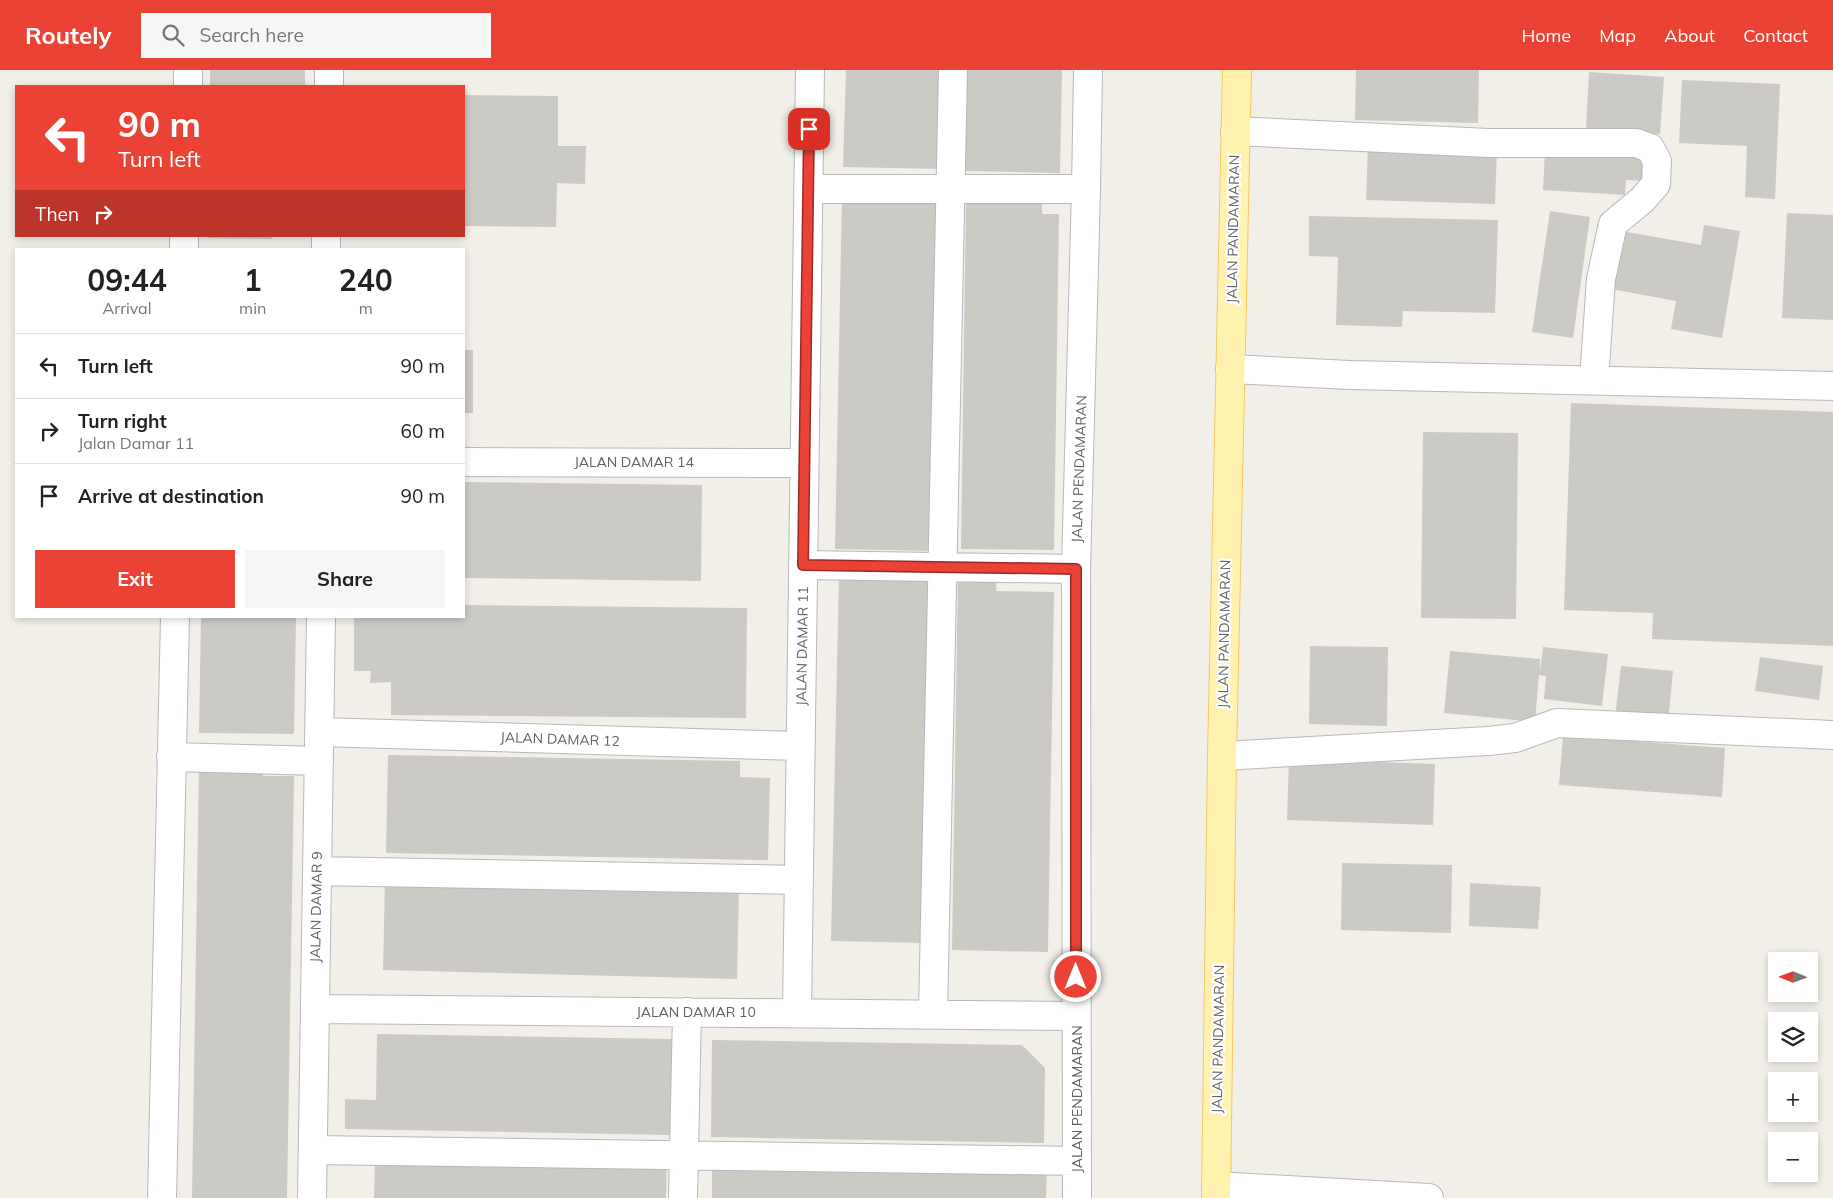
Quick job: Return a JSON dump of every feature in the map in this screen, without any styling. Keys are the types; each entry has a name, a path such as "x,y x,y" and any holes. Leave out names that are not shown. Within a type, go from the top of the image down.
{"main road":[{"name":"JALAN PANDAMARAN","path":"1216,1192 1222,756 1237,70"}],"street":[{"path":"188,70 188,85"},
{"path":"329,70 329,85"},
{"name":"JALAN DAMAR 11","path":"797,1013 810,70"},
{"path":"933,1014 953,70"},
{"name":"JALAN PENDAMARAN","path":"1077,1198 1076,569 1088,70"},
{"path":"1235,131 1489,143 1636,143 1650,148 1657,161 1656,184 1642,200 1613,224 1601,279 1594,380"},
{"path":"808,189 1086,189"},
{"path":"1230,369 1350,375 1833,386"},
{"name":"JALAN DAMAR 14","path":"465,462 804,463"},
{"path":"803,565 1076,569"},
{"path":"162,1198 175,618"},
{"name":"JALAN DAMAR 9","path":"312,1198 321,618"},
{"path":"1222,756 1488,741 1515,738 1557,723 1833,735"},
{"name":"JALAN DAMAR 12","path":"319,732 800,746"},
{"path":"172,757 319,761"},
{"path":"317,871 798,880"},
{"name":"JALAN DAMAR 10","path":"315,1009 1076,1016"},
{"path":"683,1198 687,1012"},
{"path":"312,1150 1077,1161"},
{"path":"1216,1192 1429,1198"}],"building":[{"path":"210,70 305,70 305,85 210,85"},
{"path":"846,70 944,70 941,169 843,167"},
{"path":"967,70 1062,70 1060,173 965,171"},
{"path":"1356,70 1479,70 1478,123 1355,120"},
{"path":"1589,72 1664,77 1660,134 1586,129"},
{"path":"1682,80 1780,84 1775,199 1745,197 1747,146 1679,143"},
{"path":"465,95 558,96 558,146 586,146 585,184 557,183 556,227 465,226"},
{"path":"1368,144 1497,148 1495,204 1366,200"},
{"path":"1545,151 1648,156 1647,181 1626,180 1625,195 1543,190"},
{"path":"842,196 940,198 934,551 835,549"},
{"path":"966,197 1042,199 1042,214 1059,214 1054,550 961,549"},
{"path":"1550,211 1590,217 1573,338 1532,332"},
{"path":"1787,213 1833,215 1833,320 1782,318"},
{"path":"1309,216 1498,220 1495,313 1403,311 1402,327 1336,325 1338,257 1309,256"},
{"path":"1704,225 1740,231 1722,338 1671,329 1676,301 1611,289 1621,231 1701,245"},
{"path":"272,237 272,239 207,238"},
{"path":"465,350 473,350 473,413 465,413"},
{"path":"1571,403 1833,412 1833,646 1652,639 1653,613 1564,610"},
{"path":"1423,432 1518,433 1516,619 1421,618"},
{"path":"465,482 702,485 701,581 465,578"},
{"path":"839,574 935,576 927,943 831,941"},
{"path":"958,575 997,576 996,591 1054,592 1048,952 952,950"},
{"path":"465,605 747,608 746,718 391,715 391,682 370,683 371,671 354,671 354,618 465,618"},
{"path":"201,618 296,618 294,734 199,733"},
{"path":"1310,646 1388,647 1387,726 1309,724"},
{"path":"1543,647 1608,654 1602,706 1544,699 1546,676 1539,675 1535,722 1444,713 1450,651 1540,659 1540,672"},
{"path":"1760,657 1823,666 1819,700 1755,691"},
{"path":"1621,666 1673,671 1668,723 1615,718"},
{"path":"1563,736 1725,748 1722,797 1559,785"},
{"path":"388,755 740,761 740,777 770,778 768,860 386,853"},
{"path":"1289,759 1435,764 1433,825 1287,820"},
{"path":"199,763 263,764 263,776 294,776 287,1198 192,1198"},
{"path":"1342,863 1452,865 1451,933 1341,930"},
{"path":"385,880 739,889 737,979 383,970"},
{"path":"1470,883 1541,887 1538,929 1469,926"},
{"path":"377,1034 672,1039 670,1135 345,1129 345,1099 376,1100"},
{"path":"712,1040 1022,1045 1045,1068 1044,1143 711,1137"},
{"path":"375,1156 667,1162 666,1198 374,1198"},
{"path":"712,1161 1047,1166 1046,1198 712,1198"}],"route":[{"path":"809,129 803,565 1076,569 1076,977"}]}
